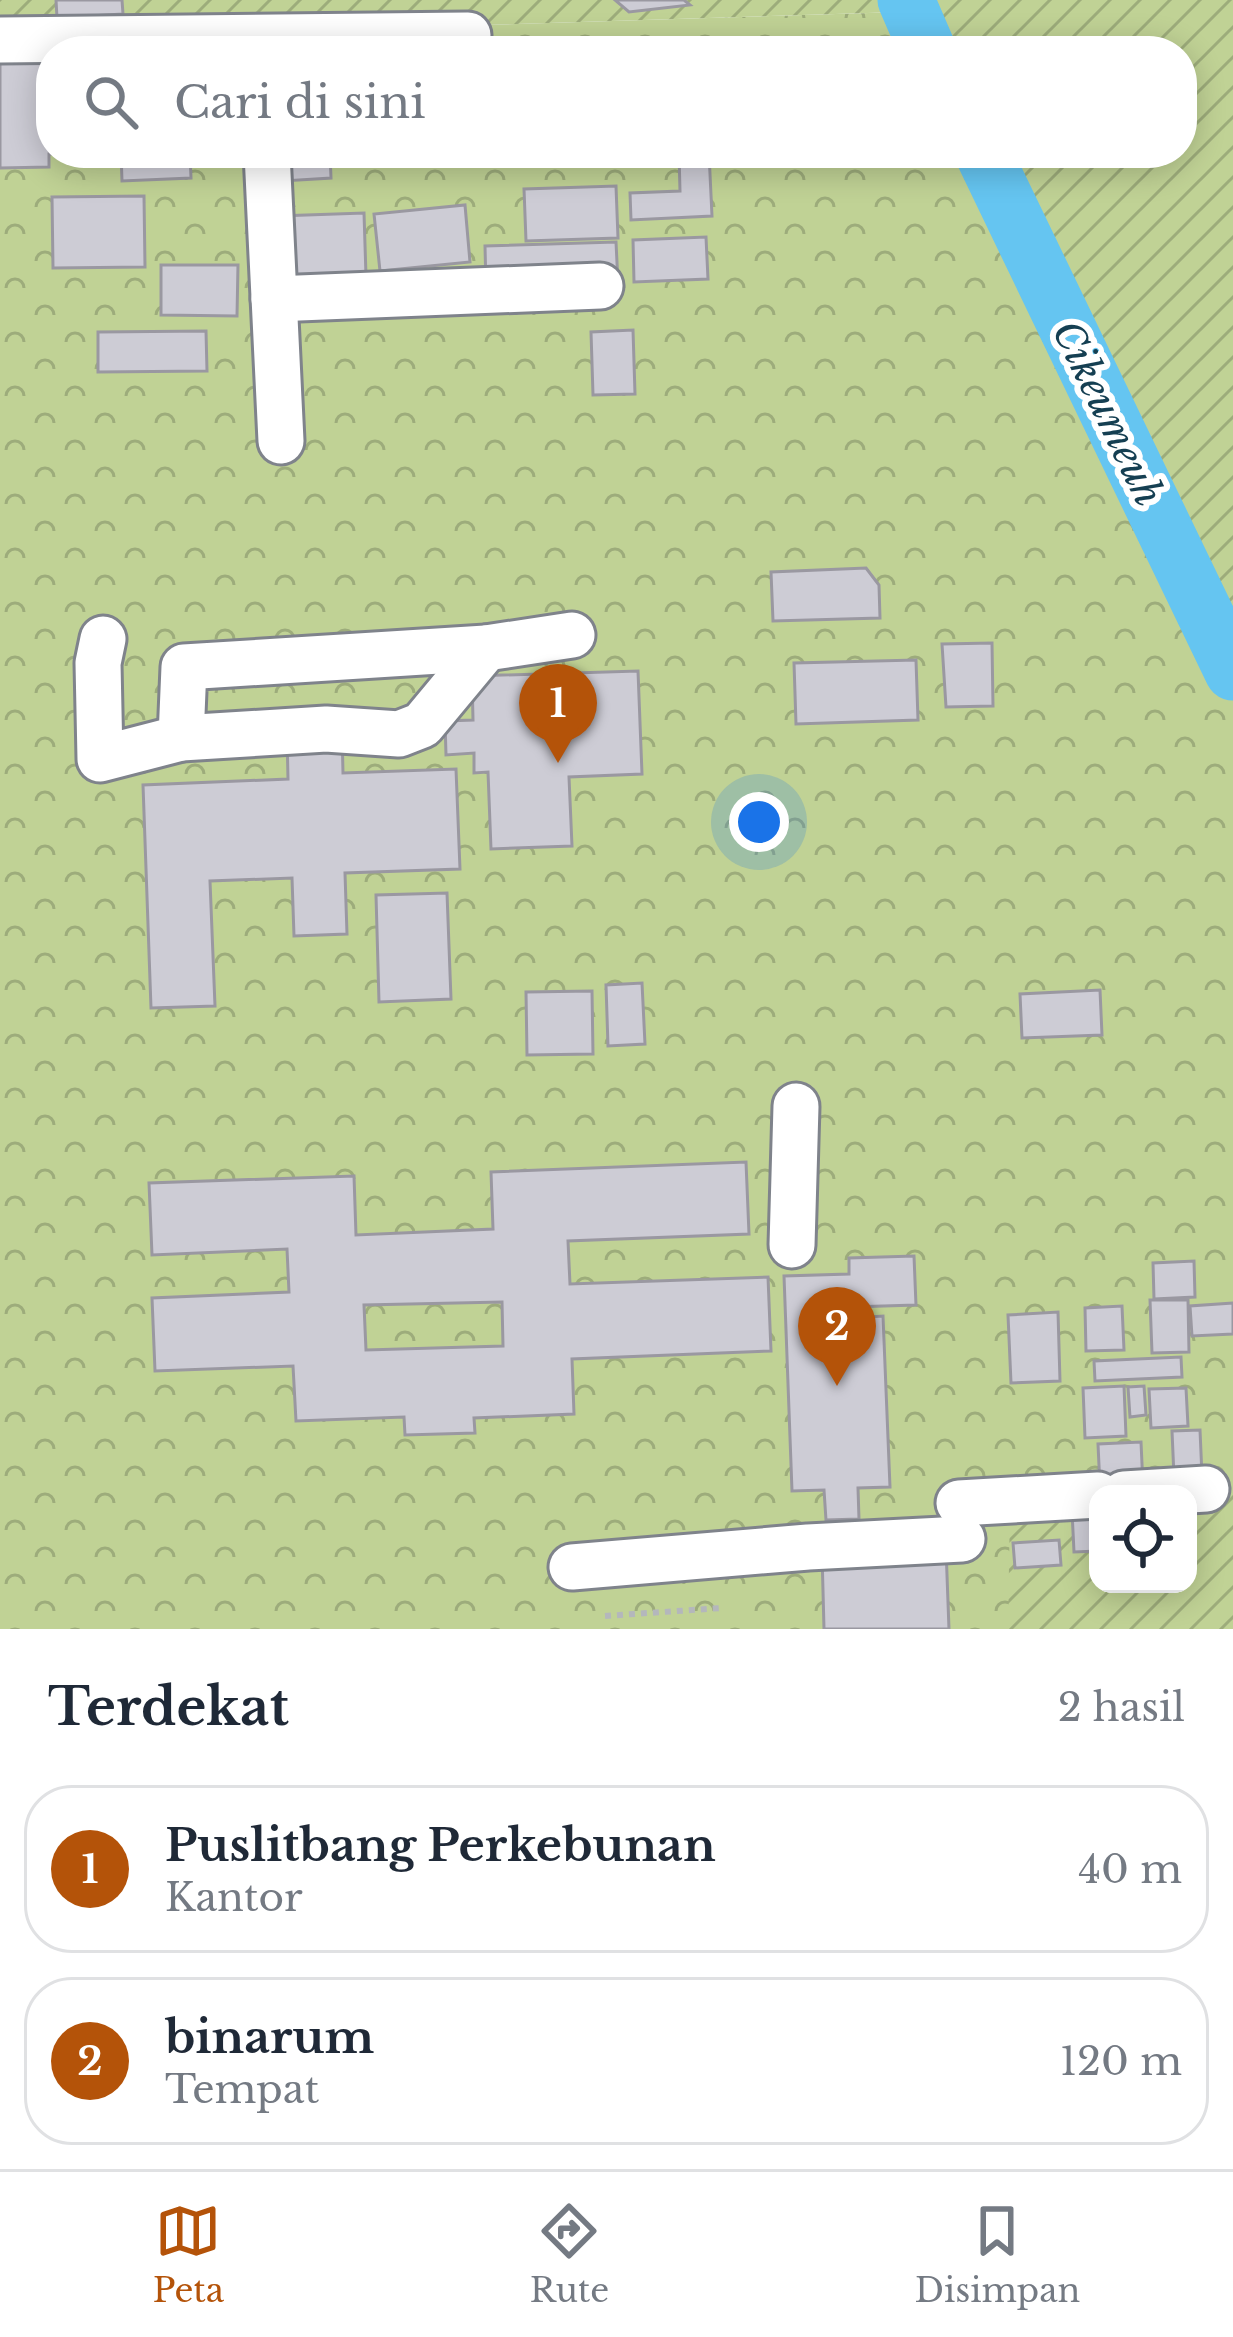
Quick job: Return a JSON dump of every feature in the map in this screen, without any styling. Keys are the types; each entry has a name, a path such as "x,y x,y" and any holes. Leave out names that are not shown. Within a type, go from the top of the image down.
{"street":[{"path":"445,36 468,35"},
{"path":"0,40 36,41"},
{"path":"268,168 280,441"},
{"path":"274,299 600,286"},
{"path":"181,738 184,667 486,648 572,635"},
{"path":"103,639 98,662 100,759 181,738 326,729 399,734 422,725 486,648"},
{"path":"792,1245 796,1106"},
{"path":"1197,1490 1205,1490"},
{"path":"572,1567 808,1547 1089,1498"}],"path":[{"path":"604,1616 721,1608"}],"green space":[{"path":"0,0 1233,0 1233,610 1012,168 1197,168 1197,36 946,36 933,11 0,40"},
{"path":"934,11 946,36 129,36"},
{"path":"36,39 36,168 1012,168 1233,610 1233,1629 0,1629 0,40"},
{"path":"1233,1493 1233,1629 1008,1629 1010,1504 1089,1500 1089,1593 1197,1593 1197,1495"}],"building":[{"path":"56,0 122,0 123,14 57,18"},
{"path":"615,0 684,0 690,5 629,12"},
{"path":"36,52 36,167 0,168 0,53"},
{"path":"122,168 191,168 191,178 122,181"},
{"path":"282,168 331,168 331,178 283,181"},
{"path":"679,168 710,168 712,216 631,220 630,193 680,191"},
{"path":"616,186 618,238 526,241 524,189"},
{"path":"144,196 145,267 53,268 52,197"},
{"path":"465,205 470,262 380,271 374,214"},
{"path":"364,213 366,276 281,279 278,216"},
{"path":"706,237 708,279 634,282 633,240"},
{"path":"616,242 618,283 486,287 485,246"},
{"path":"161,265 238,265 237,316 161,315"},
{"path":"633,330 635,394 593,395 591,332"},
{"path":"206,331 207,371 98,372 98,332"},
{"path":"866,568 879,585 880,618 773,621 771,572"},
{"path":"992,643 993,706 946,707 942,644"},
{"path":"916,660 918,720 796,724 794,663"},
{"path":"638,671 642,774 569,777 572,846 491,849 488,772 474,773 474,753 446,755 445,721 473,720 472,676"},
{"path":"342,731 343,773 456,769 460,869 345,873 347,934 294,936 292,878 210,881 215,1006 151,1008 143,785 288,779 287,733"},
{"path":"447,893 451,999 379,1002 376,895"},
{"path":"642,983 645,1044 608,1046 606,985"},
{"path":"1100,990 1102,1035 1022,1038 1020,994"},
{"path":"592,991 593,1054 527,1055 526,992"},
{"path":"746,1162 749,1234 568,1241 570,1284 768,1277 771,1351 572,1359 574,1414 474,1418 475,1433 405,1435 404,1417 296,1421 293,1366 155,1371 152,1298 289,1292 287,1249 152,1255 149,1183 354,1176 356,1235 493,1229 491,1172","holes":["502,1302 503,1346 366,1350 364,1305"]},
{"path":"914,1256 916,1305 851,1307 851,1318 883,1316 890,1487 858,1488 859,1519 826,1520 824,1490 792,1491 784,1276 849,1274 849,1258"},
{"path":"1194,1261 1195,1297 1154,1299 1153,1263"},
{"path":"1150,1300 1188,1300 1189,1352 1152,1353"},
{"path":"1233,1303 1233,1334 1192,1336 1190,1306"},
{"path":"1122,1306 1124,1350 1086,1351 1085,1308"},
{"path":"1058,1312 1060,1381 1011,1383 1008,1315"},
{"path":"1181,1357 1182,1377 1095,1381 1094,1361"},
{"path":"1124,1386 1126,1436 1085,1438 1083,1388"},
{"path":"1144,1386 1146,1415 1130,1417 1128,1387"},
{"path":"1186,1388 1188,1426 1151,1428 1149,1389"},
{"path":"1200,1430 1202,1476 1174,1477 1172,1431"},
{"path":"1141,1442 1143,1485 1100,1485 1098,1444"},
{"path":"1089,1510 1089,1551 1074,1552 1072,1511"},
{"path":"1059,1540 1061,1565 1015,1568 1013,1543"},
{"path":"946,1548 949,1629 824,1629 822,1553"}],"waterway":[{"name":"Cikeumeuh","path":"906,0 922,36"},
{"name":"Cikeumeuh","path":"990,168 1233,672"}],"place":[{"name":"Puslitbang Perkebunan","path":"558,763"},
{"name":"binarum","path":"837,1386"}]}
